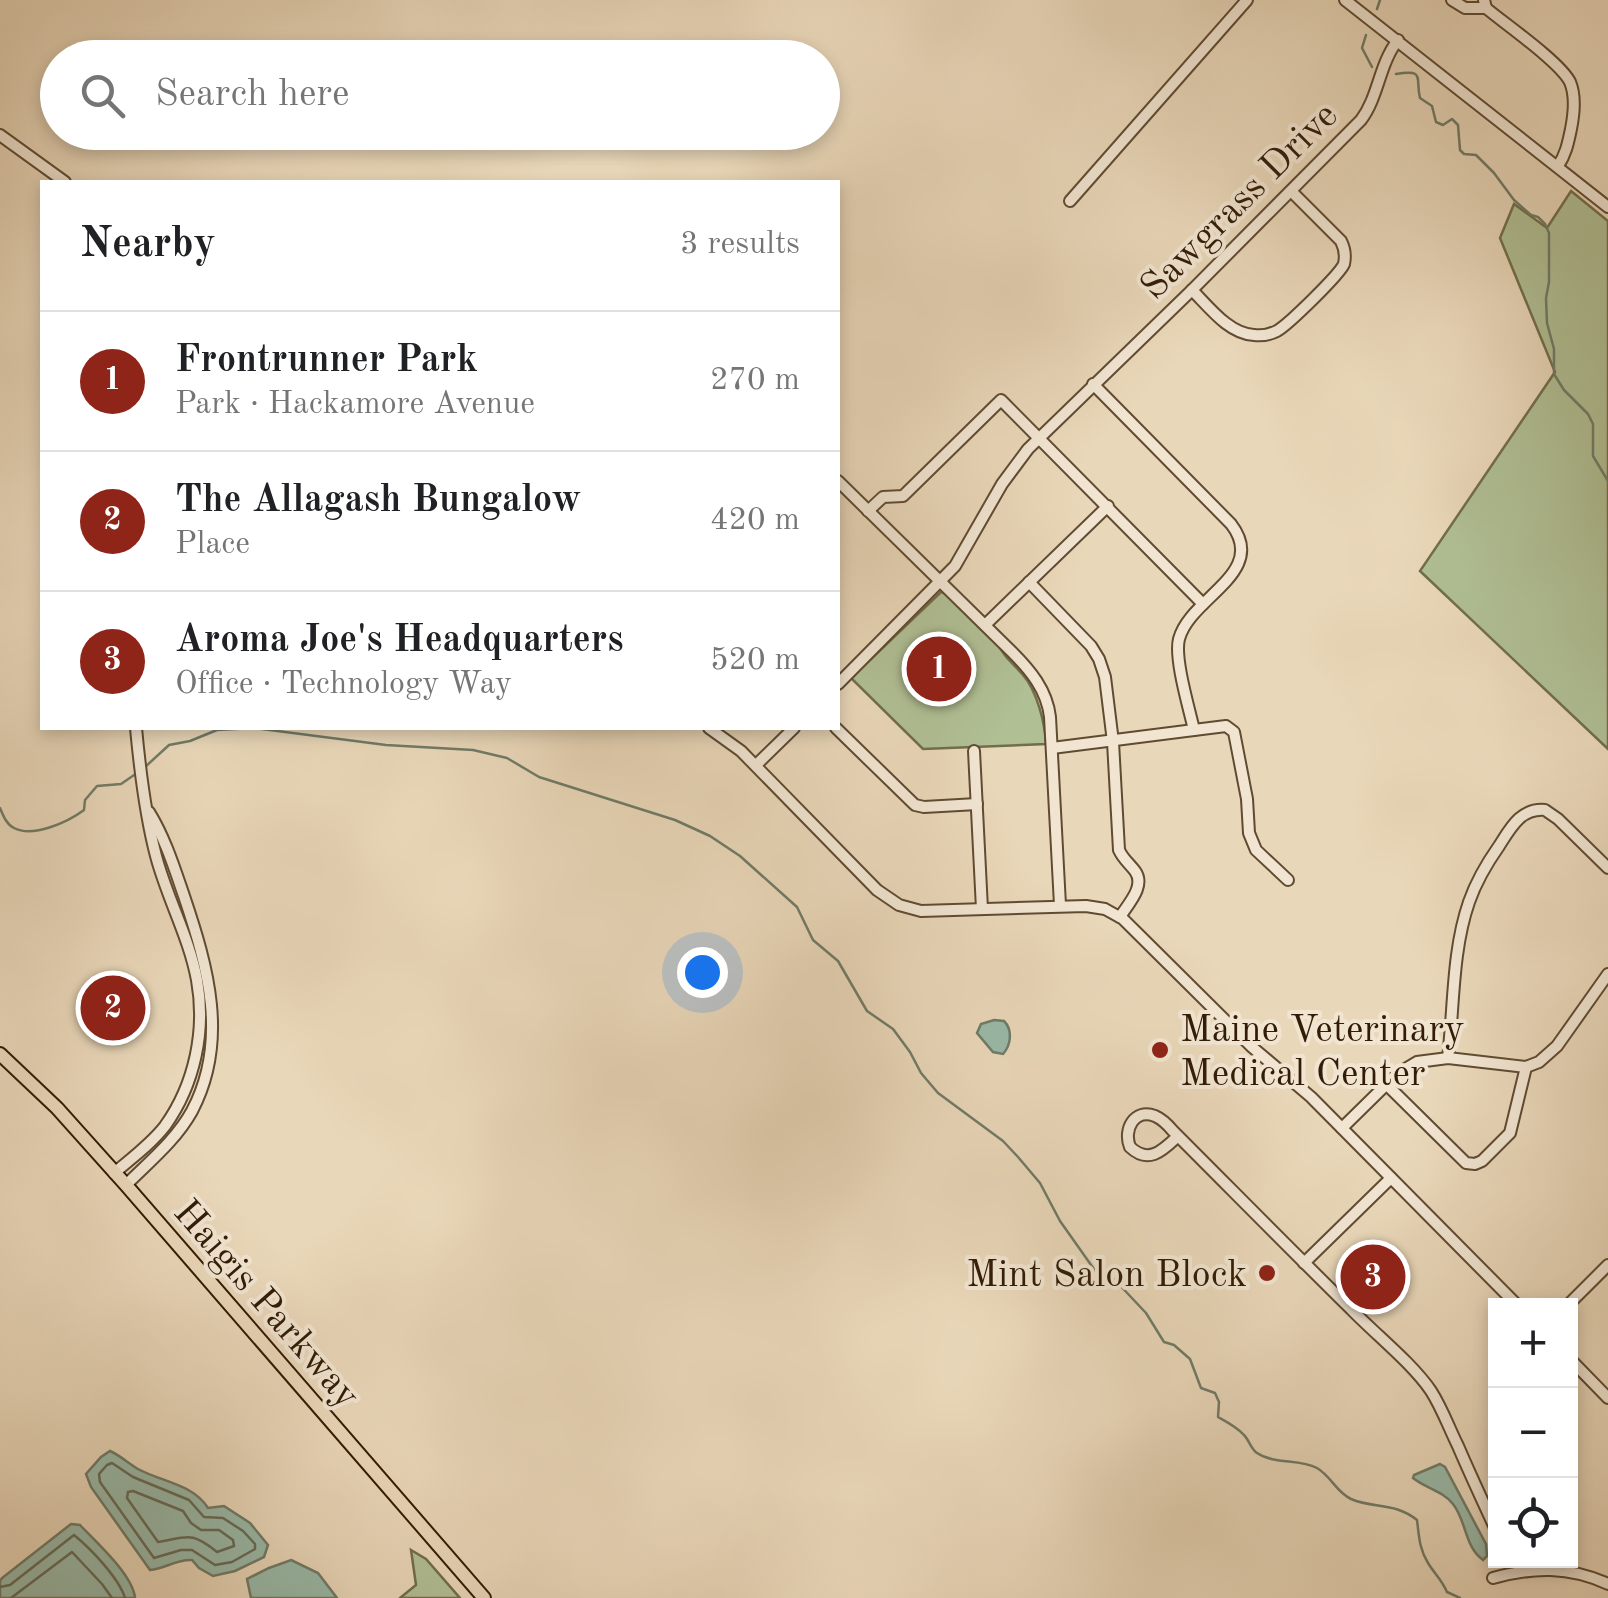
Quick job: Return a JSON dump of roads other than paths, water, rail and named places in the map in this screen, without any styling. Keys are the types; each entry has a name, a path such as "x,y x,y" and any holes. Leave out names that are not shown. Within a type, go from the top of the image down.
{"main road":[{"name":"Haigis Parkway","path":"0,1054 126,1185 484,1598"}],"street":[{"path":"1070,201 1248,0"},
{"path":"1345,0 1608,207"},
{"path":"1452,0 1461,7 1485,4 1569,80 1574,99 1573,120 1566,154 1558,166"},
{"name":"Sawgrass Drive","path":"840,682 941,582 968,547 1017,462 1040,437 1366,113 1388,54 1398,40"},
{"path":"0,135 62,180"},
{"path":"1192,290 1232,328 1248,334 1266,334 1283,327 1336,275 1344,260 1342,241 1292,190"},
{"path":"1094,384 1236,530 1240,545 1238,566 1183,628 1178,648 1194,730"},
{"path":"868,511 883,497 902,496 1001,400 1203,604"},
{"path":"840,483 1030,670 1040,687 1049,706 1060,905"},
{"path":"985,625 1108,506"},
{"path":"1029,582 1091,646 1105,678 1119,850 1140,880 1120,917"},
{"path":"1052,748 1221,726 1231,728 1247,800 1248,834 1256,850 1288,880"},
{"path":"114,1173 165,1125 191,1074 200,1040 197,978 156,858 144,804 136,730"},
{"path":"712,730 741,750 889,900 920,911 1060,905 1098,907 1120,917 1252,1047 1342,1128 1510,1298"},
{"path":"756,766 792,730"},
{"path":"838,730 915,805 978,804"},
{"path":"974,751 982,909"},
{"path":"126,1185 182,1128 192,1110 212,1052 214,1024 205,965 192,920 159,828 144,804"},
{"path":"1448,1058 1466,912 1482,875 1517,820 1528,812 1545,810 1608,868"},
{"path":"1342,1128 1405,1068 1417,1062 1448,1058 1526,1067 1539,1062 1556,1046 1608,974"},
{"path":"1387,1085 1466,1162 1475,1164 1511,1130 1526,1067"},
{"path":"1178,1136 1149,1157 1130,1148 1127,1133 1133,1120 1145,1114 1163,1121 1178,1136 1304,1263 1425,1383 1442,1410 1488,1512"},
{"path":"1304,1263 1390,1178"},
{"path":"1575,1298 1608,1265"},
{"path":"1578,1367 1608,1398"},
{"path":"1510,1568 1512,1573"},
{"path":"1493,1578 1535,1569 1561,1570 1608,1584"}],"water":[{"path":"1004,1021 1009,1029 1009,1042 1003,1054 993,1052 977,1033 981,1024"},
{"path":"110,1451 138,1469 186,1489 208,1508 224,1506 250,1523 268,1545 264,1557 213,1576 192,1560 150,1570 91,1487 86,1474"},
{"path":"1440,1464 1486,1544 1487,1556 1483,1560 1472,1548 1453,1504 1413,1478"},
{"path":"71,1524 80,1525 113,1559 128,1579 135,1598 0,1598 2,1578"},
{"path":"291,1560 318,1573 337,1598 251,1598 247,1579"}],"waterway":[{"path":"1377,9 1380,0"},
{"path":"1366,35 1362,48 1372,67"},
{"path":"1396,74 1415,74 1420,98 1432,106 1436,122 1443,125 1452,119 1458,125 1460,150 1476,155 1514,200 1545,224 1549,233 1547,323 1554,349 1554,374 1588,414 1593,424 1593,456 1608,481"},
{"path":"144,768 169,745 217,730"},
{"path":"270,730 386,745 473,750 507,758 539,777 675,820 740,856 797,907 813,940 838,961 867,1011 893,1029 938,1093 1003,1141 1018,1157 1040,1183 1060,1221 1096,1272 1114,1279 1146,1313 1164,1342 1190,1359 1201,1388 1215,1393 1218,1417 1238,1430 1264,1457 1310,1465 1322,1471 1351,1499 1409,1514 1417,1520 1425,1558 1447,1592 1460,1598"},
{"path":"0,808 14,828 40,830 84,810 85,800 97,786 121,784 137,773"}],"place":[{"name":"Frontrunner Park","path":"939,669"},
{"name":"The Allagash Bungalow","path":"113,1008"},
{"name":"Maine Veterinary Medical Center","path":"1160,1050"},
{"name":"Mint Salon Block","path":"1267,1273"},
{"name":"Aroma Joe's Headquarters","path":"1373,1277"}]}
